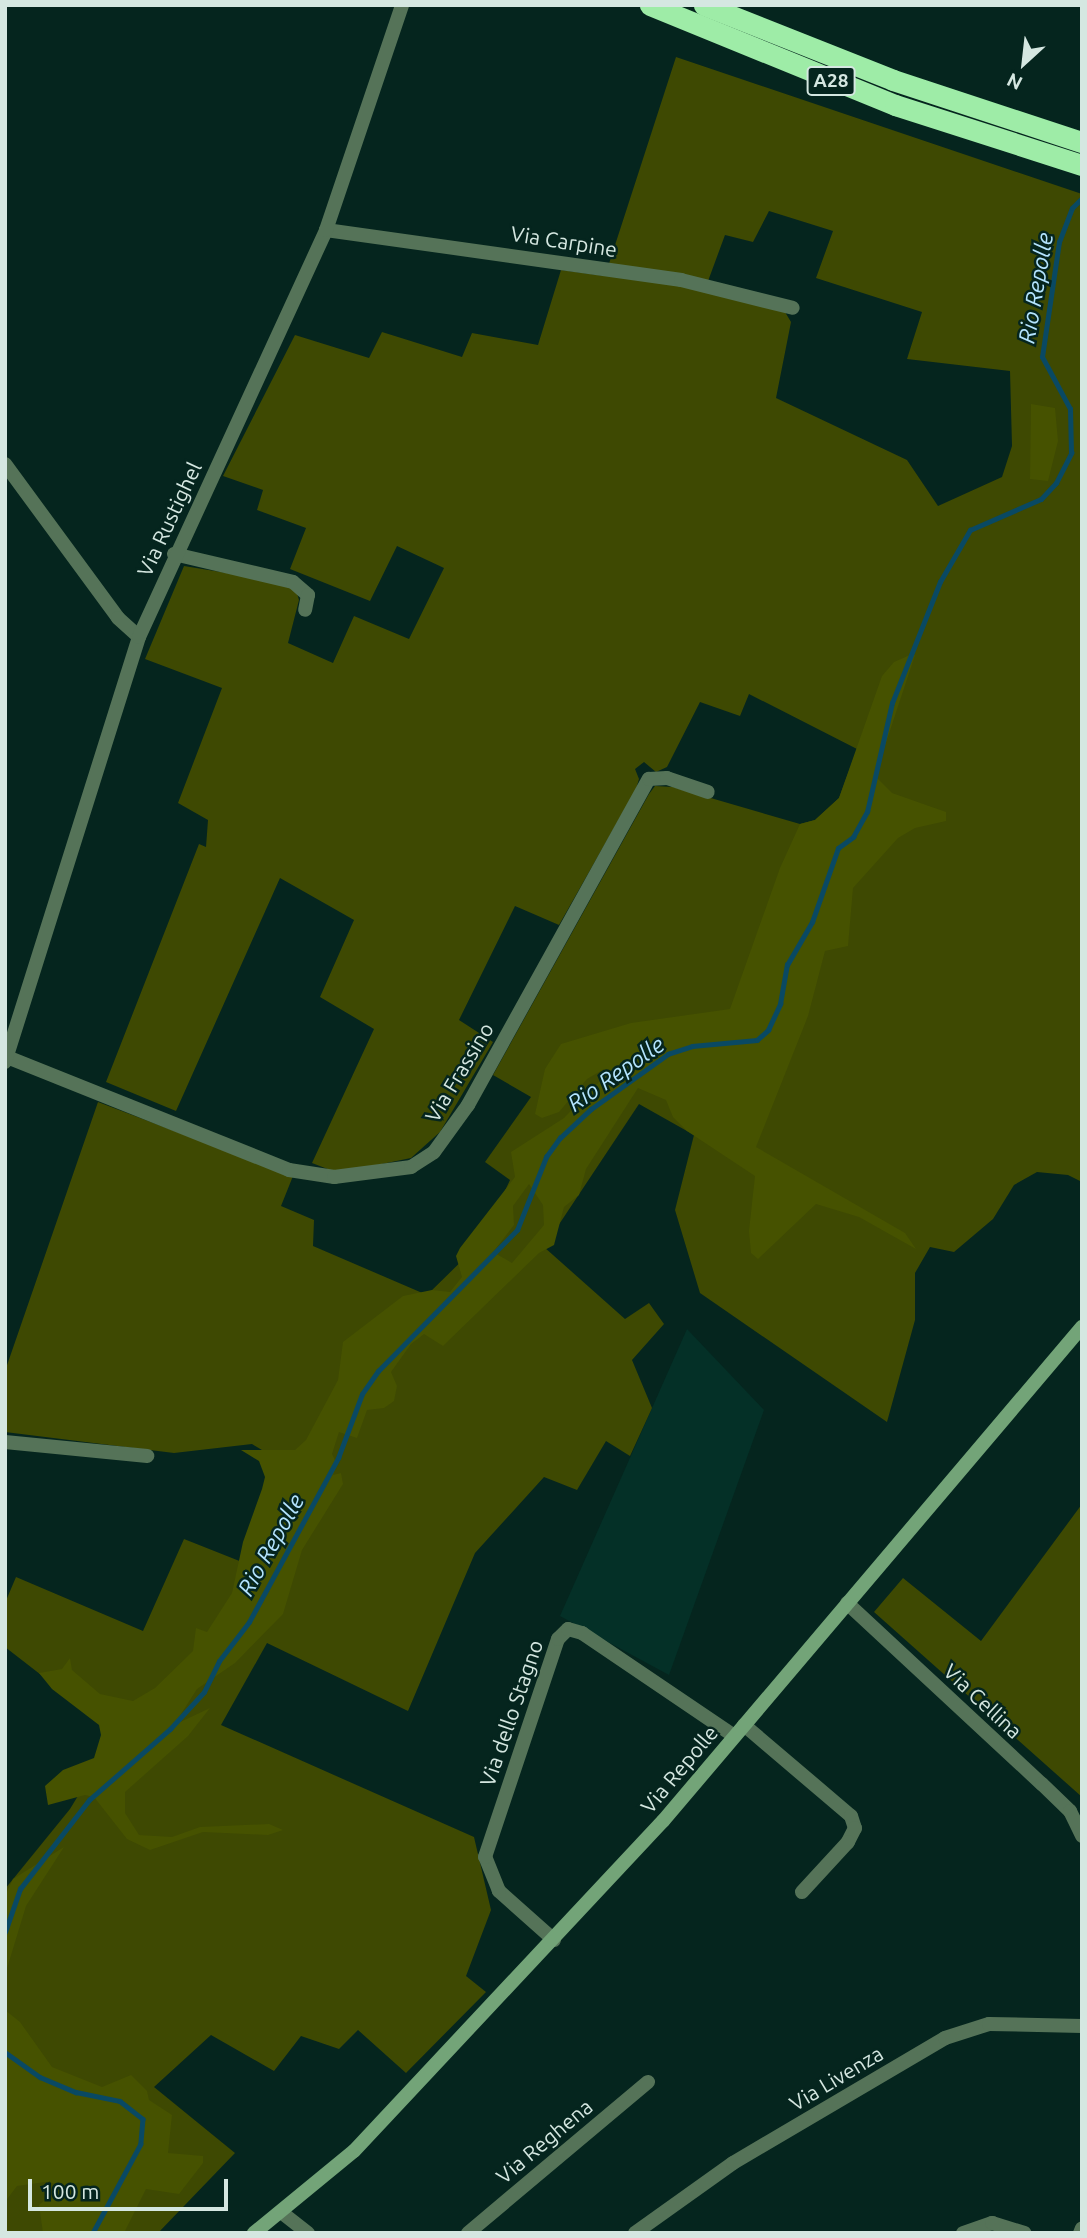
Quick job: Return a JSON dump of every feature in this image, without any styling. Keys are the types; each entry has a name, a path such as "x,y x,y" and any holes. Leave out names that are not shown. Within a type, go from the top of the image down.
{"highway":[{"name":"A28","path":"650,5 895,105 1076,163"},
{"name":"A28","path":"704,5 893,80 1081,142"}],"street":[{"name":"Via Rustighel","path":"6,1060 139,637 174,554 270,360 327,230 402,5"},
{"name":"Via Carpine","path":"327,230 681,280 793,308"},
{"path":"5,464 118,618 139,637"},
{"path":"174,554 293,582 307,595 305,610"},
{"name":"Via Frassino","path":"6,1060 289,1170 334,1177 411,1167 434,1152 468,1105 649,779 667,778 708,792"},
{"name":"Via Repolle","path":"254,2233 354,2151 554,1940 744,1725 1082,1327"},
{"path":"5,1442 147,1456"},
{"name":"Via Cellina","path":"847,1603 1070,1811 1082,1836"},
{"name":"Via dello Stagno","path":"554,1940 499,1891 485,1857 558,1639 568,1629 582,1633 734,1736"},
{"path":"744,1725 851,1816 855,1828 848,1842 802,1892"},
{"name":"Via Livenza","path":"635,2233 733,2163 945,2038 989,2024 1082,2026"},
{"name":"Via Reghena","path":"468,2233 648,2082"},
{"path":"281,2212 308,2233"},
{"path":"963,2233 992,2224 1024,2233"}],"shaded area":[{"path":"687,1329 764,1410 669,1675 560,1616"}],"green space":[{"path":"676,57 1082,194 1082,1182 1068,1175 1037,1172 1014,1185 993,1219 954,1252 930,1247 915,1273 915,1320 887,1422 700,1293 675,1210 694,1135 639,1104 544,1247 625,1319 649,1303 664,1324 632,1360 652,1408 630,1456 606,1441 577,1490 544,1477 475,1553 408,1711 267,1643 221,1725 474,1837 491,1910 466,1976 486,1992 406,2073 358,2030 339,2049 301,2036 274,2071 211,2035 154,2087 235,2153 158,2233 5,2233 5,1889 70,1809 116,1733 5,1647 5,1603 16,1577 143,1631 184,1539 242,1562 292,1468 252,1444 174,1453 5,1432 5,1371 98,1102 293,1176 281,1206 314,1220 313,1246 427,1295 481,1242 510,1180 485,1162 531,1097 493,1075 655,786 673,787 800,824 815,820 839,798 857,749 749,694 740,716 700,702 667,767 656,772 644,762 635,769 639,779 636,789 559,925 515,906 459,1020 493,1042 440,1132 411,1158 338,1173 312,1163 374,1029 320,997 354,920 280,878 176,1111 106,1082 199,844 206,847 208,820 178,803 222,688 145,659 184,566 275,581 296,590 299,600 288,643 333,663 354,616 409,639 444,568 397,546 370,601 290,569 306,528 257,510 263,490 223,476 295,335 369,358 382,332 462,357 472,333 538,345 561,270 605,276","holes":["769,211 833,231 816,278 922,312 907,359 1010,371 1012,446 1002,477 938,506 907,460 776,398 791,322 785,312 704,292 725,235 753,242"]},
{"path":"1031,404 1055,408 1058,441 1048,481 1030,479"},
{"path":"915,655 875,776 892,793 946,812 946,821 915,828 898,838 853,888 848,946 825,951 808,1016 756,1147 905,1233 916,1249 859,1217 816,1204 758,1259 751,1253 749,1231 755,1176 687,1131 673,1117 666,1100 638,1088 586,1169 579,1195 564,1207 554,1245 539,1253 443,1346 424,1334 411,1344 391,1372 397,1386 394,1401 384,1408 367,1410 357,1438 339,1432 332,1454 337,1464 333,1475 341,1473 343,1484 302,1550 283,1614 235,1663 197,1689 174,1725 210,1708 188,1736 125,1792 125,1813 139,1835 172,1837 200,1827 269,1824 283,1830 268,1835 203,1832 150,1850 127,1839 94,1797 85,1795 48,1805 45,1786 63,1770 94,1758 101,1735 99,1725 52,1689 39,1673 62,1669 70,1658 72,1670 100,1694 133,1701 155,1688 193,1651 196,1628 207,1632 232,1593 243,1542 265,1477 259,1461 241,1450 295,1450 306,1440 338,1380 343,1342 403,1296 432,1290 450,1292 462,1277 456,1256 515,1177 511,1152 564,1118 600,1081 604,1069 587,1079 559,1112 542,1118 535,1114 545,1069 561,1044 631,1023 730,1009 780,868 800,824 815,820 839,798 882,676 894,662","holes":["529,1184 543,1205 544,1225 512,1263 493,1252 514,1225 513,1206"]},
{"path":"1082,1504 1082,1797 874,1612 903,1578 981,1641"},
{"path":"64,1847 26,1906 5,1975 5,1896 13,1879"},
{"path":"5,2010 20,2022 52,2067 102,2087 131,2075 147,2091 149,2100 172,2115 168,2153 203,2156 203,2163 179,2194 146,2189 124,2233 43,2233 39,2205 45,2200 65,2196 71,2186 45,2182 17,2186 5,2202"}],"waterway":[{"name":"Rio Repolle","path":"5,1932 20,1889 89,1800 170,1729 204,1692 219,1661 249,1622 338,1458 362,1394 378,1371 517,1230 546,1157 560,1138 591,1109 668,1054 692,1046 757,1040 768,1030 780,1004 787,965 812,922 838,848 853,837 867,812 892,703 940,582 970,530 1041,499 1056,483 1071,453 1070,409 1042,357 1059,242 1072,208 1082,198"},
{"name":"Rio Repolle","path":"5,2052 40,2077 76,2092 120,2101 143,2119 141,2144 93,2233"}]}
